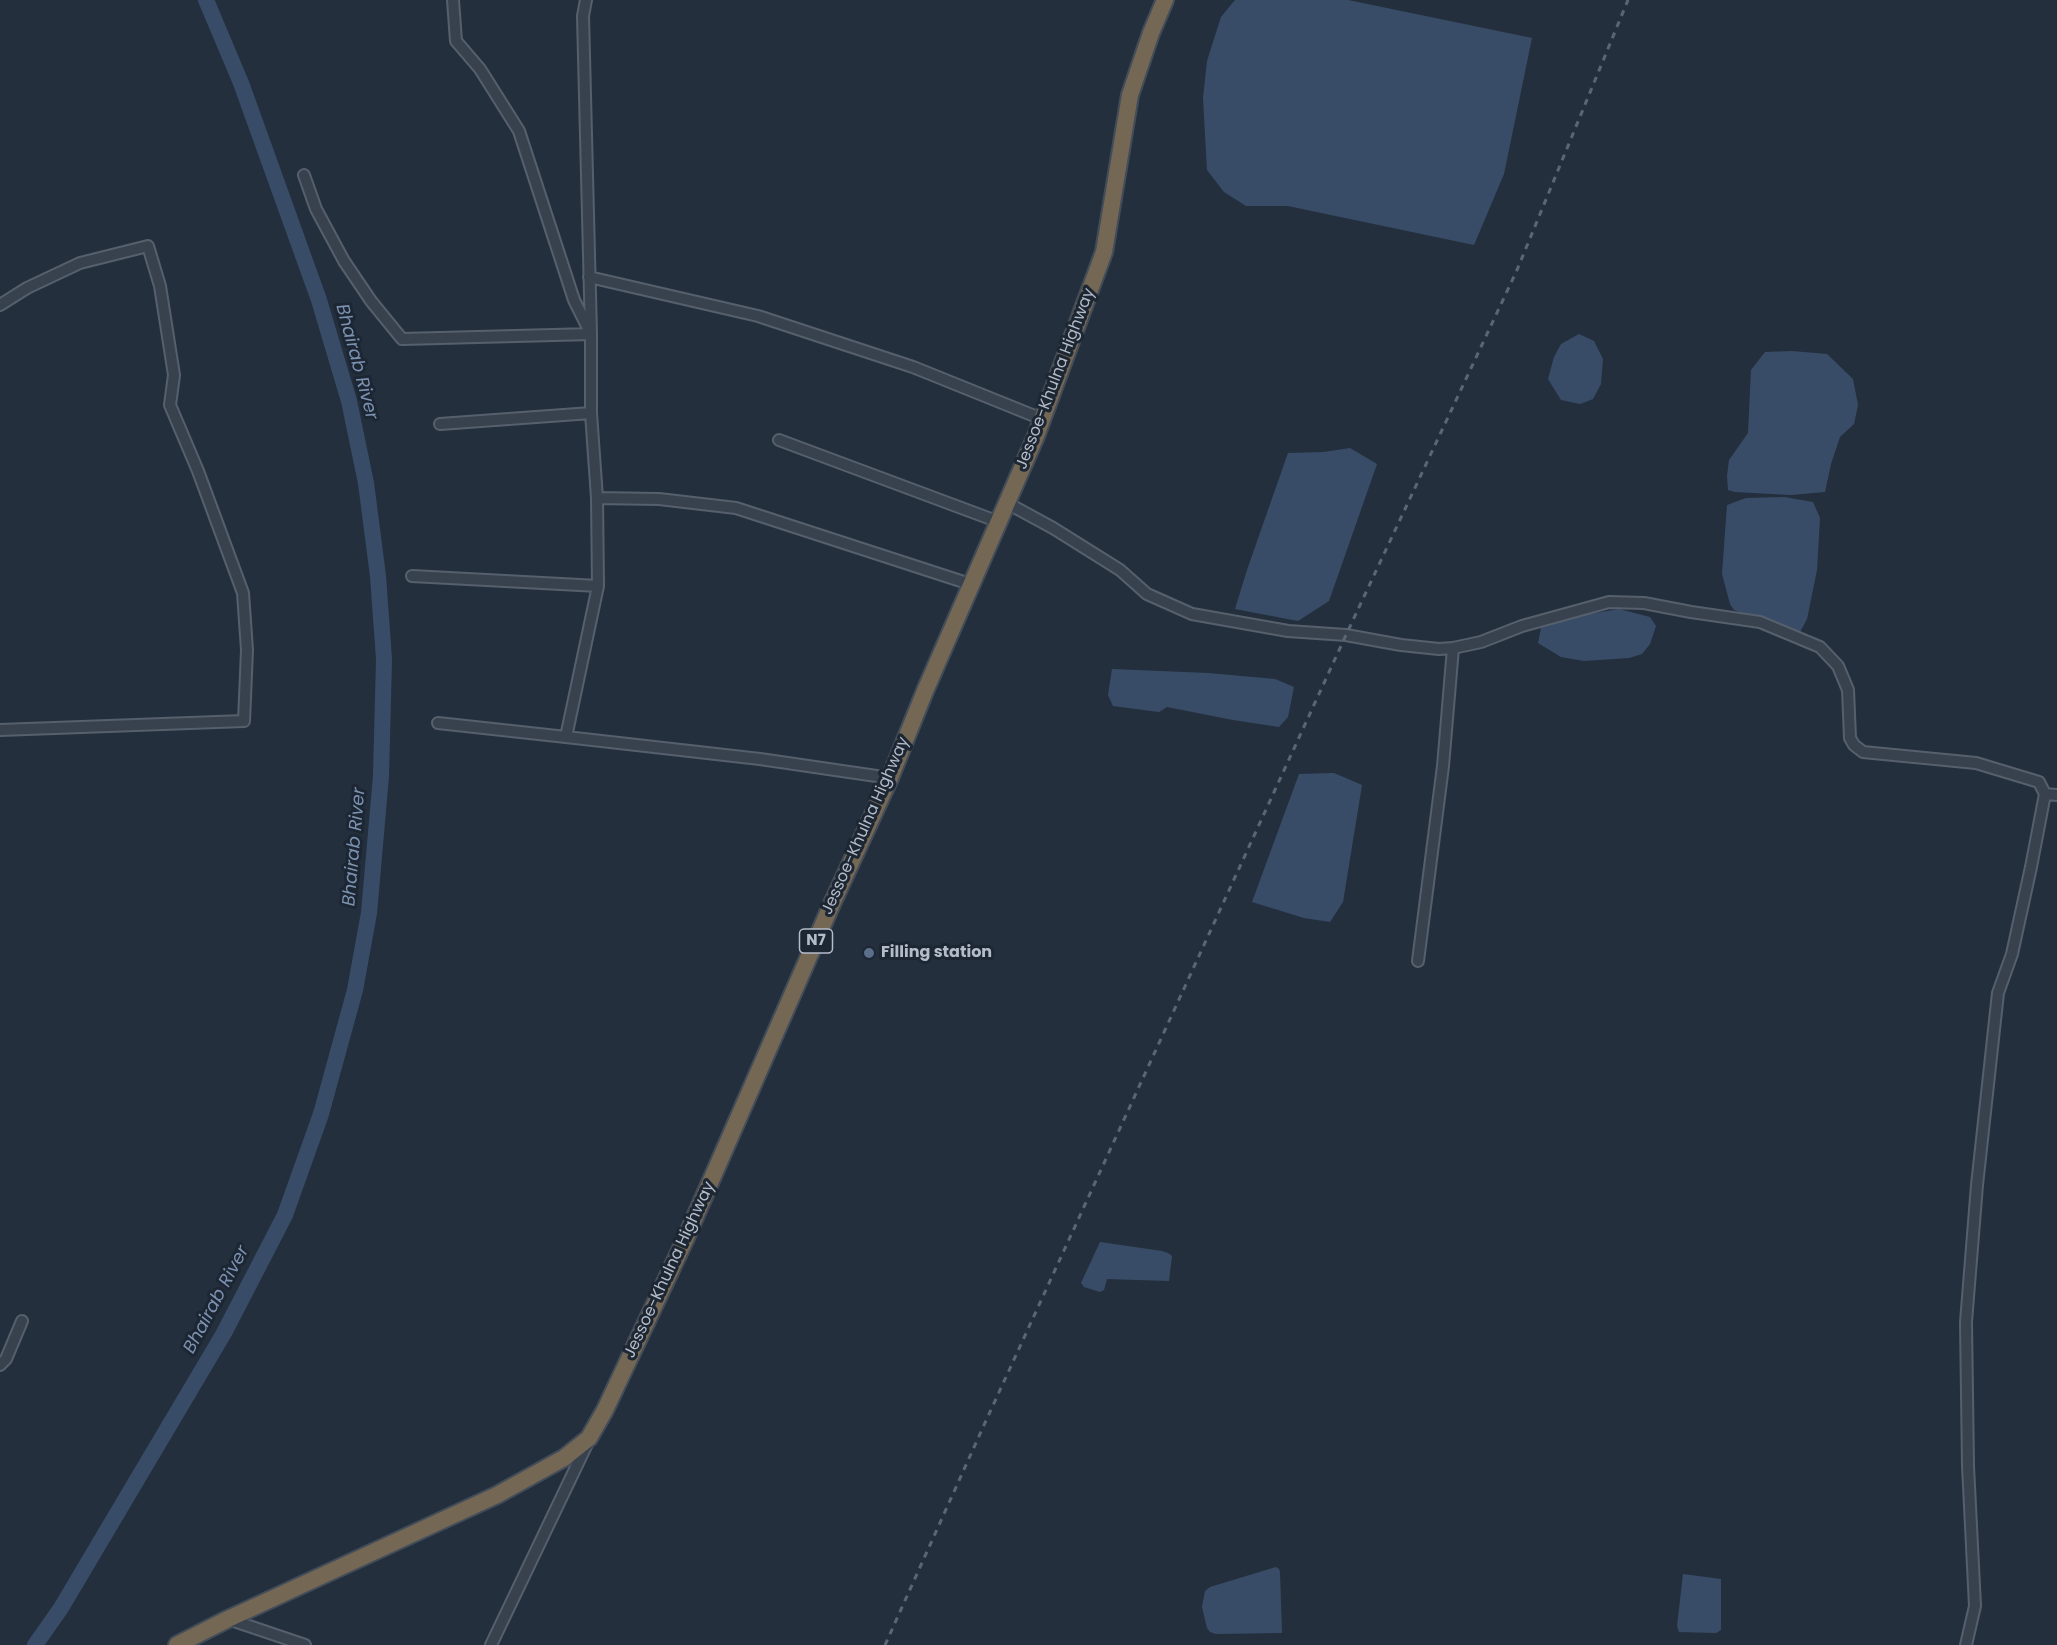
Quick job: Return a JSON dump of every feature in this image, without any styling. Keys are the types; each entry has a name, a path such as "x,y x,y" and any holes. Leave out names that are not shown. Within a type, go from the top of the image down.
{"highway":[{"name":"Jessoe-Khulna Highway","path":"177,1645 228,1619 497,1496 564,1458 589,1438 605,1410 685,1240 890,778 1042,419 1104,252 1130,95 1165,0"}],"street":[{"path":"453,0 456,41 480,69 519,131 574,300 591,334"},
{"path":"566,737 598,586 597,498 591,413 583,16 586,0"},
{"path":"304,175 316,208 344,261 371,301 402,339 591,334"},
{"path":"0,305 27,288 80,263 148,246 160,286 174,375 170,405 206,491 243,593 247,650 244,721 0,730"},
{"path":"590,278 758,316 913,367 1042,419"},
{"path":"440,424 591,413"},
{"path":"779,440 999,522"},
{"path":"597,498 659,500 736,508 973,585"},
{"path":"1007,503 1053,528 1120,570 1147,594 1192,614 1288,631 1346,635 1439,649 1453,648 1481,642 1522,626 1609,602 1644,603 1760,622 1820,647 1838,666 1848,690 1850,738 1854,745 1863,752 1976,763 2039,782 2045,794 2012,954 1998,993 1977,1185 1966,1322 1968,1467 1975,1606 1966,1645"},
{"path":"412,576 598,586"},
{"path":"1418,961 1443,766 1453,648"},
{"path":"438,723 760,759 890,778"},
{"path":"2045,794 2057,795"},
{"path":"0,1365 6,1359 22,1321"},
{"path":"491,1645 589,1438"},
{"path":"228,1619 305,1645"}],"water":[{"path":"1235,0 1348,0 1532,38 1504,174 1474,245 1288,206 1246,206 1224,192 1207,170 1203,98 1207,61 1221,17"},
{"path":"1579,334 1594,341 1603,359 1601,384 1593,399 1580,404 1561,400 1548,379 1554,357 1561,344"},
{"path":"1792,351 1827,354 1853,379 1858,405 1854,424 1840,437 1825,492 1791,495 1728,490 1729,460 1748,433 1751,370 1765,352"},
{"path":"1350,448 1377,464 1329,601 1298,621 1235,609 1288,453 1324,452"},
{"path":"1784,497 1813,502 1820,518 1817,570 1807,619 1799,634 1734,610 1730,604 1722,574 1727,505 1746,498"},
{"path":"1619,609 1650,617 1656,626 1650,644 1642,654 1629,658 1584,661 1561,657 1538,643 1541,628 1572,617"},
{"path":"1112,669 1208,673 1275,679 1294,687 1288,717 1279,727 1167,707 1159,712 1113,706 1108,695"},
{"path":"1334,773 1362,785 1343,902 1330,922 1304,918 1252,902 1299,774"},
{"path":"1100,1242 1168,1253 1172,1256 1169,1281 1107,1279 1104,1290 1100,1292 1084,1287 1081,1283"},
{"path":"1276,1567 1280,1572 1282,1633 1216,1634 1210,1632 1202,1607 1205,1591 1210,1587"},
{"path":"1683,1574 1721,1579 1721,1630 1716,1633 1679,1632 1677,1626"}],"waterway":[{"name":"Bhairab River","path":"35,1645 61,1608 224,1333 285,1215 321,1114 355,990 369,913 381,776 384,659 378,576 366,483 349,401 319,300 241,83 206,0"}],"railway":[{"path":"885,1645 1346,635 1517,270 1628,0"}],"place":[{"name":"Filling station","path":"869,953"}]}
